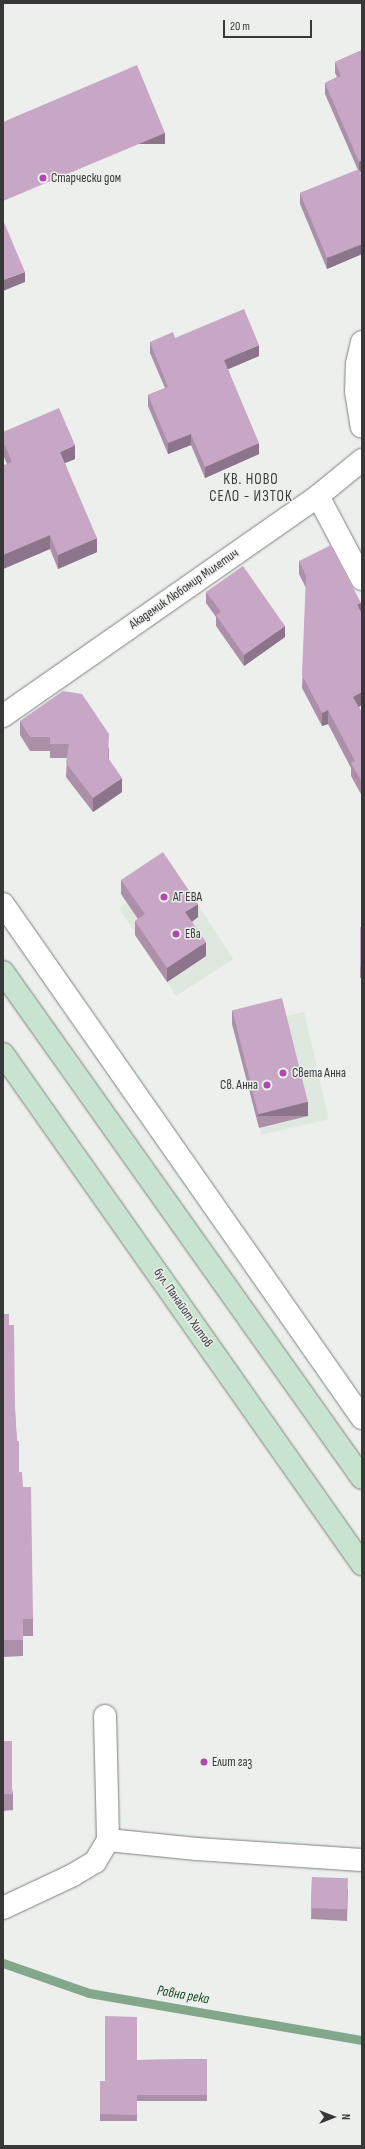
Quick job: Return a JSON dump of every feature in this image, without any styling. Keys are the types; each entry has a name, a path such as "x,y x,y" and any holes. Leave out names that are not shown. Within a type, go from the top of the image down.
{"street":[{"path":"362,342 357,364 356,391 362,426"},
{"name":"Академик Любомир Милетич","path":"3,716 318,496 362,460"},
{"path":"318,496 362,579"},
{"path":"3,904 362,1418"},
{"path":"3,972 362,1478"},
{"name":"бул. Панайот Хитов","path":"3,1054 362,1564"},
{"path":"3,1908 73,1875 95,1862 108,1840 105,1716"},
{"path":"108,1840 197,1849 361,1860"}],"shaded area":[{"name":"Ева","path":"176,871 233,959 176,996 119,908"},
{"name":"Света Анна","path":"304,1012 329,1119 262,1135 237,1028"}],"building":[{"path":"362,50 362,160 359,162 325,83 341,76 335,62"},
{"name":"Старчески дом","path":"137,65 165,133 3,201 3,122"},
{"path":"359,169 362,178 362,244 327,258 300,193"},
{"path":"3,220 25,272 3,280"},
{"path":"244,309 259,345 224,360 259,443 205,467 191,434 168,443 148,395 168,387 150,342 173,332 175,338"},
{"path":"59,408 75,445 60,452 97,538 58,555 50,535 3,555 3,466 12,462 3,441 3,432"},
{"path":"331,545 361,603 357,604 362,614 362,692 353,697 362,713 362,782 351,763 355,761 328,710 322,713 302,675 306,576 299,561"},
{"path":"243,566 285,626 244,655 216,615 221,612 206,592"},
{"path":"63,691 82,694 109,734 108,758 122,778 93,798 66,763 69,744 50,744 50,737 30,737 20,721"},
{"path":"163,852 198,904 185,912 206,942 167,968 135,921 145,914 121,880"},
{"path":"360,927 362,927 362,967 360,967"},
{"name":"Света Анна","path":"282,998 308,1102 258,1114 233,1010"},
{"path":"3,1314 9,1314 9,1325 14,1325 15,1407 17,1441 19,1441 19,1472 22,1472 23,1487 31,1487 33,1619 23,1619 23,1640 3,1640"},
{"path":"3,1741 12,1741 12,1794 3,1794"},
{"path":"312,1877 348,1878 347,1909 311,1908"},
{"path":"105,2016 137,2017 137,2060 207,2059 207,2095 137,2095 137,2115 100,2114 100,2081 105,2081"}],"waterway":[{"name":"Равна река","path":"3,1963 89,1993 362,2040"}],"place":[{"name":"Старчески дом","path":"43,178"},
{"name":"АГ ЕВА","path":"164,897"},
{"name":"Ева","path":"176,934"},
{"name":"Света Анна","path":"283,1073"},
{"name":"Св. Анна","path":"267,1085"},
{"name":"Елит газ","path":"204,1762"}],"district":[{"name":"КВ. НОВО СЕЛО - ИЗТОК","path":"251,488"}]}
